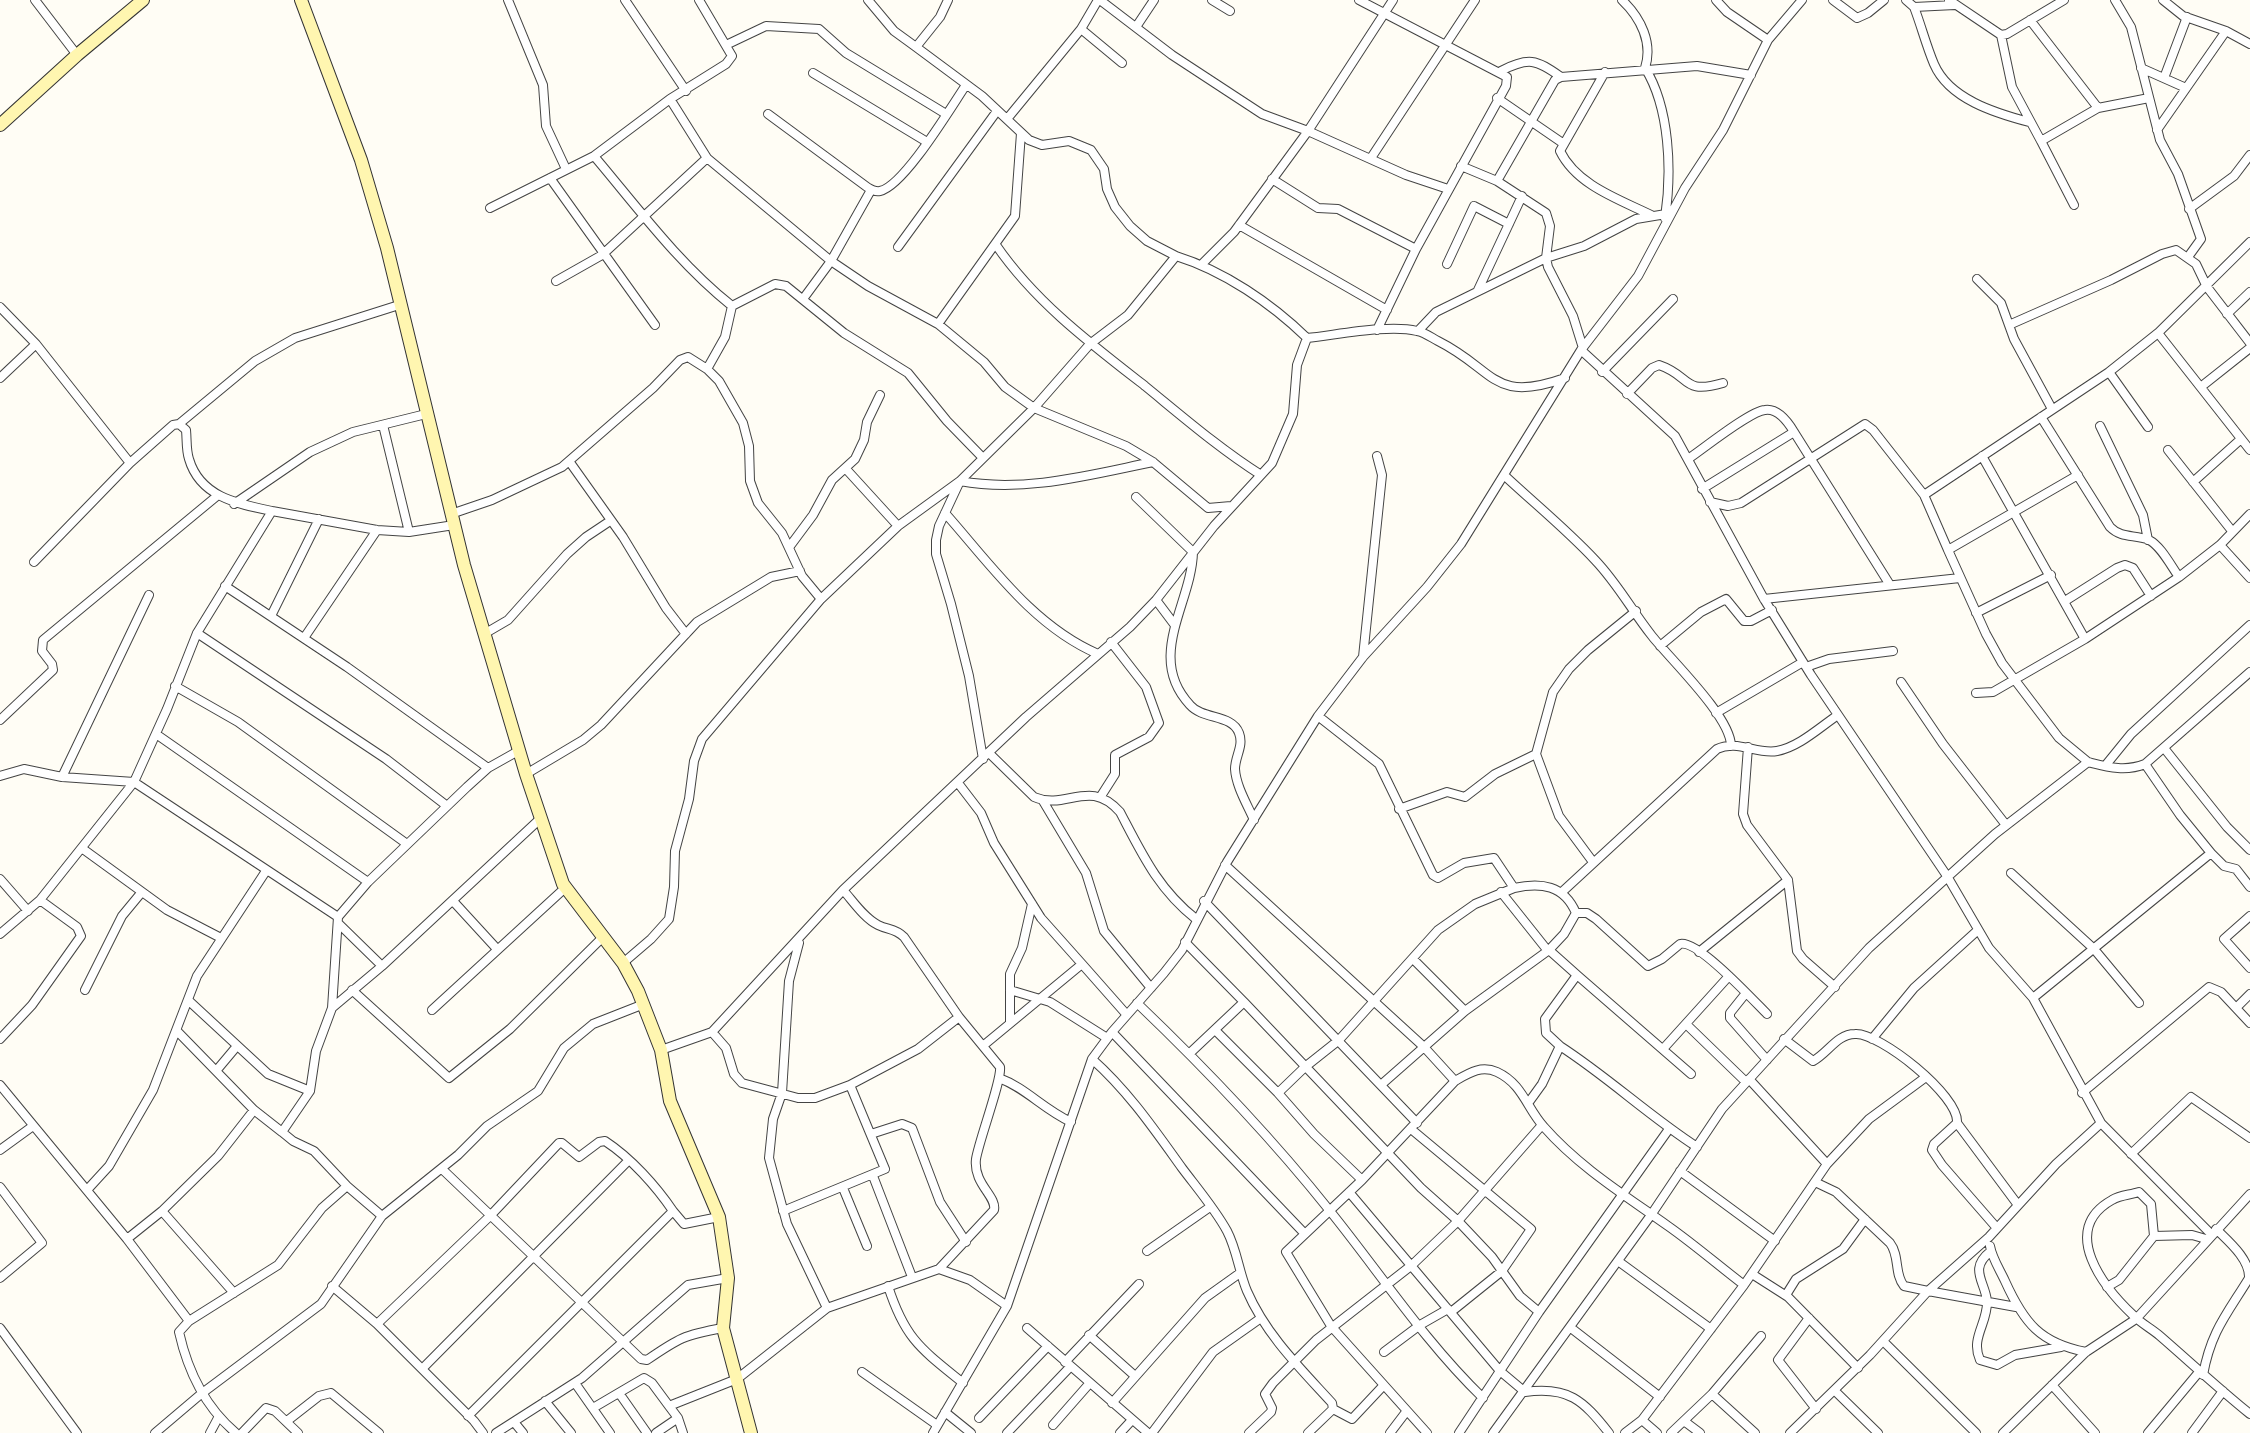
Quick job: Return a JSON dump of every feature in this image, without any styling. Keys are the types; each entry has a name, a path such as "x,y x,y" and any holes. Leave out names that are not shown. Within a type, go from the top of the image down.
{"street":[{"path":"35,0 77,54"},
{"path":"0,125 77,54 143,0"},
{"path":"301,0 361,160 387,248 426,414 484,634 526,774 565,888 623,963 644,1004 661,1050 670,1101 719,1217 728,1278 723,1328 751,1433 757,1433"},
{"path":"508,0 543,85 546,126 566,170"},
{"path":"625,0 686,91"},
{"path":"490,208 594,156 670,99 726,64 732,56 699,0"},
{"path":"868,0 894,31 966,85 1035,144 1069,141 1091,150 1104,169 1107,189 1115,207 1130,226 1147,241 1176,256 1202,264 1268,306 1307,338 1377,330 1418,331 1463,354 1492,379 1510,387 1532,389 1565,378"},
{"path":"916,47 940,17 948,0"},
{"path":"1007,119 1081,29 1099,0 1243,103 1262,114 1308,131 1406,175 1448,189"},
{"path":"1136,27 1154,0"},
{"path":"1212,0 1230,11"},
{"path":"1359,0 1507,76 1506,86 1497,98 1416,249 1377,330"},
{"path":"1202,264 1239,225 1308,131 1393,0"},
{"path":"1371,158 1475,0"},
{"path":"1622,0 1648,39 1649,55 1645,68 1655,84 1665,129 1668,174 1663,230"},
{"path":"1716,0 1727,12 1768,40"},
{"path":"862,1372 935,1429 1007,1306 1092,1059 1109,1035 1151,988 1185,942 1204,901 1225,865 1318,716 1363,657 1447,562 1504,477 1582,349 1638,276 1685,188 1723,130 1768,40 1802,0"},
{"path":"1833,0 1857,18 1868,13 1884,0"},
{"path":"1906,0 1914,7 1935,66 1953,89 1992,112 2029,122"},
{"path":"1914,7 1952,2 2001,35 2007,34 2064,0"},
{"path":"2115,0 2131,27 2157,130 2164,149 2178,174 2188,209 2201,239 2188,257"},
{"path":"2163,0 2187,17 2226,31 2250,44"},
{"path":"2164,78 2187,17"},
{"path":"2030,20 2066,63 2097,108"},
{"path":"726,45 766,26 819,29 846,54 946,114"},
{"path":"1081,29 1122,63"},
{"path":"2157,130 2226,31"},
{"path":"2001,35 2012,87 2074,205"},
{"path":"1501,71 1521,61 1533,62 1542,63 1561,77"},
{"path":"1497,181 1555,80 1561,77 1645,68 1697,66 1750,75"},
{"path":"2141,68 2186,88"},
{"path":"1605,72 1560,151 1565,160 1587,182 1655,217"},
{"path":"813,73 927,142"},
{"path":"768,114 872,190 884,190 898,180 966,85"},
{"path":"1497,98 1530,123 1564,144"},
{"path":"2041,141 2097,108 2149,98"},
{"path":"670,99 707,158 831,261 868,286 938,324 984,362 1020,400 1034,408 1102,435 1153,462 1208,508 1214,525"},
{"path":"898,247 998,111"},
{"path":"938,324 1015,216 1021,133"},
{"path":"2188,209 2234,176 2250,155"},
{"path":"594,156 644,214 656,232 704,284 732,306"},
{"path":"556,281 602,255 707,158"},
{"path":"1461,166 1497,181 1541,208 1549,218 1546,258 1551,275 1573,316 1582,349 1602,372 1675,436 1764,599 1804,664 1947,876 1989,948 2033,998 2082,1093 2101,1124 2211,1234 2240,1255 2250,1273 2249,1278 2222,1317 2208,1348 2201,1374 2148,1433"},
{"path":"550,178 602,255 655,326"},
{"path":"1272,179 1318,208 1338,209 1416,249"},
{"path":"803,299 831,261 872,190"},
{"path":"1478,291 1522,196"},
{"path":"1447,264 1474,206 1509,224"},
{"path":"1418,331 1436,312 1546,258 1584,246 1636,219 1666,214"},
{"path":"1239,225 1387,310"},
{"path":"1924,495 2109,372 2158,333 2250,242"},
{"path":"996,244 1017,276 1090,344 1230,455 1261,475"},
{"path":"2009,325 2111,280 2162,254 2176,250 2196,264 2207,287 2250,343"},
{"path":"623,963 651,939 669,919 674,887 675,851 689,799 694,760 702,739 821,598 898,526 960,480 982,456 1034,408 1090,344 1128,315 1176,256"},
{"path":"1977,279 2001,303 2024,359 2052,410"},
{"path":"732,306 775,284 786,286 844,333 908,373 946,421 982,456"},
{"path":"2227,314 2250,292"},
{"path":"1602,372 1673,299"},
{"path":"34,562 130,463 173,425 179,424 255,361 295,338 399,305"},
{"path":"707,369 725,337 732,306"},
{"path":"0,307 36,344 130,463"},
{"path":"2158,333 2202,386 2211,403 2250,450"},
{"path":"661,1050 712,1032 843,890 1155,600 1214,525 1272,463 1293,414 1297,365 1307,338"},
{"path":"0,378 36,344"},
{"path":"2202,386 2250,348"},
{"path":"179,424 186,430 188,456 193,469 217,496 234,504 377,530 408,532 453,519 554,472 653,388 680,360 688,357 707,369 719,381 743,423 749,446 750,481 758,503 790,546 800,571 821,598"},
{"path":"1627,394 1652,368 1659,365 1694,388 1702,389 1723,383"},
{"path":"2109,372 2148,427"},
{"path":"790,546 813,515 832,480 846,469 860,449 867,422 880,395"},
{"path":"1688,459 1752,415 1766,409 1782,416 1890,585"},
{"path":"234,504 310,452 353,432 426,414"},
{"path":"2041,417 2101,515 2117,534 2148,540 2156,545 2179,577"},
{"path":"1710,502 1728,506 1741,503 1865,424 1873,430 1924,495 1976,613 2002,663 2059,738 2088,762 2130,769 2145,765 2250,672"},
{"path":"383,425 408,532"},
{"path":"2100,426 2143,514 2148,540"},
{"path":"1702,489 1794,432"},
{"path":"2193,482 2241,439"},
{"path":"2168,450 2232,531"},
{"path":"1363,657 1382,476 1377,456"},
{"path":"1982,456 2051,574 2085,639"},
{"path":"569,461 666,608 686,634"},
{"path":"960,480 980,484 1018,485 1070,480 1153,462"},
{"path":"846,469 898,526"},
{"path":"1948,550 2078,476"},
{"path":"1504,477 1594,559 1622,590 1660,646 1716,713 1727,729 1731,746"},
{"path":"960,480 936,540 936,554 951,603 986,756 1034,797 1042,801 1086,873 1104,931 1151,988"},
{"path":"0,720 53,670 52,664 42,651 43,640 217,496"},
{"path":"1136,497 1193,552"},
{"path":"1208,508 1231,506"},
{"path":"0,934 40,900 83,849 134,782 197,633 272,511"},
{"path":"945,513 1011,588 1050,628 1072,643 1098,654"},
{"path":"1976,693 1994,692 2085,639 2151,596 2220,545 2250,514"},
{"path":"271,616 319,519"},
{"path":"484,634 508,620 567,554 586,537 610,521"},
{"path":"304,638 377,530"},
{"path":"2220,545 2250,578"},
{"path":"1193,552 1190,579 1174,624 1171,658 1174,680 1180,693 1196,711 1229,722 1239,733 1241,745 1235,767 1236,780 1254,820"},
{"path":"2065,601 2117,568 2126,565 2133,568 2151,596"},
{"path":"526,774 584,740 601,725 686,634 713,611 771,577 800,571"},
{"path":"1976,613 2051,574"},
{"path":"1764,599 1960,578"},
{"path":"225,586 304,638 488,768"},
{"path":"62,777 149,595"},
{"path":"1660,646 1701,612 1726,599 1744,621 1752,621 1772,610"},
{"path":"1155,600 1174,624"},
{"path":"1593,862 1559,816 1536,754 1553,692 1569,669 1588,650 1635,611"},
{"path":"2105,766 2131,734 2250,625"},
{"path":"197,633 377,753 447,806"},
{"path":"1101,796 1116,774 1115,755 1149,736 1159,723 1146,687 1111,642"},
{"path":"1716,713 1804,664 1893,651"},
{"path":"1900,682 1943,744 2006,825"},
{"path":"175,686 238,722 407,844"},
{"path":"1562,892 1711,754 1724,746 1748,747 1766,752 1788,748 1838,715"},
{"path":"1318,716 1379,764 1435,876 1444,876 1464,863 1491,858 1499,863 1514,888"},
{"path":"156,734 368,882"},
{"path":"1748,747 1743,813 1747,825 1788,880 1797,951 1803,960 1834,987"},
{"path":"2164,748 2227,827 2250,850"},
{"path":"282,1132 310,1091 316,1051 332,1008 338,920 368,882 447,806 488,768 520,750"},
{"path":"1400,809 1447,792 1465,797 1495,774 1536,754"},
{"path":"1493,1433 1525,1392 1651,1215 1722,1109 1747,1080 1869,948 2006,825 2088,762"},
{"path":"2145,765 2211,853 2224,866 2236,869 2250,886"},
{"path":"0,776 24,769 62,777 134,782 338,920 382,966"},
{"path":"958,783 981,813 994,843 1049,929 1127,1015"},
{"path":"1042,801 1093,794 1101,796 1120,812 1154,876 1167,894 1196,919"},
{"path":"332,1008 453,902 541,818"},
{"path":"83,849 141,893 185,921 221,938"},
{"path":"2033,998 2211,853"},
{"path":"1225,865 1316,951 1332,961 1424,1047 1455,1081"},
{"path":"87,1191 109,1166 153,1090 196,976 266,872"},
{"path":"2011,873 2094,949 2139,1003"},
{"path":"0,879 28,911"},
{"path":"1700,952 1788,880"},
{"path":"1278,1093 1305,1066 1339,1041 1438,930 1458,914 1501,892 1514,888 1545,886 1562,892 1572,903 1576,913"},
{"path":"432,1010 565,888"},
{"path":"669,1406 737,1379 827,1308 939,1269 990,1215 995,1206 977,1178 976,1161 1000,1067 959,1017 904,937 894,928 879,926 843,890"},
{"path":"1501,892 1548,950 1691,1074"},
{"path":"85,990 122,916 141,893"},
{"path":"0,1038 32,1005 81,936 77,927 40,900"},
{"path":"1204,901 1382,1084 1414,1126 1485,1191 1531,1229 1502,1271 1450,1310 1420,1325 1383,1352"},
{"path":"453,902 497,949"},
{"path":"1010,1022 1010,974 1022,948 1032,904"},
{"path":"1576,913 1587,913 1596,919 1648,966 1684,943 1700,952 1729,976 1767,1014"},
{"path":"1382,1084 1465,1011 1548,950 1564,934 1576,913"},
{"path":"2250,917 2224,939 2250,968"},
{"path":"1872,1039 1914,988 1978,930"},
{"path":"352,990 449,1078 510,1029 603,937"},
{"path":"799,940 789,981 782,1093 773,1119 769,1158 783,1211 827,1308"},
{"path":"1185,942 1421,1188 1458,1221 1502,1271 1520,1296 1539,1312"},
{"path":"1413,959 1465,1011"},
{"path":"984,1045 1039,997 1082,964"},
{"path":"1577,975 1545,1019 1546,1033 1560,1046 1624,1090 1669,1129 1697,1147"},
{"path":"1664,1049 1729,976"},
{"path":"2082,1093 2209,987 2221,992 2250,1023"},
{"path":"1010,990 1039,997 1109,1035 1305,1234"},
{"path":"1746,993 1730,1013 1730,1018 1767,1060"},
{"path":"2236,1008 2250,994"},
{"path":"188,1000 237,1047 274,1078 310,1091"},
{"path":"1190,1053 1244,1002"},
{"path":"1137,1003 1190,1053 1329,1210 1386,1284 1483,1398"},
{"path":"155,1433 201,1394 321,1304 382,1216 442,1169 487,1126 538,1091 564,1048 593,1024 644,1004"},
{"path":"712,1032 726,1048 734,1074 747,1086 798,1098 815,1098 850,1084 918,1049 959,1017"},
{"path":"1686,1024 1747,1080 1827,1164"},
{"path":"1215,1030 1278,1093 1314,1134 1362,1180"},
{"path":"177,1031 254,1110 293,1142 314,1151 347,1186 382,1216"},
{"path":"1785,1040 1813,1061 1844,1036 1858,1033 1872,1039 1926,1077 1952,1103 1957,1123 2018,1205"},
{"path":"1529,1102 1546,1077 1560,1046"},
{"path":"216,1071 237,1047"},
{"path":"1092,1059 1120,1085 1210,1207 1228,1234 1240,1273 1261,1318 1294,1362 1332,1403 1333,1409"},
{"path":"1422,1432 1331,1326 1287,1257 1287,1250 1362,1180 1455,1081 1472,1072 1486,1069 1508,1079 1529,1102 1542,1125 1621,1195 1744,1285"},
{"path":"1625,1433 1642,1420 1660,1397 1752,1274 1827,1164 1869,1119 1926,1077"},
{"path":"999,1078 1015,1085 1046,1109 1071,1122"},
{"path":"783,1211 884,1172 885,1167 850,1084"},
{"path":"0,1085 127,1239 189,1321"},
{"path":"2131,1154 2191,1097 2250,1138"},
{"path":"127,1239 162,1211 218,1156 254,1110"},
{"path":"1957,1123 1934,1144 1932,1150 1942,1165 1996,1227"},
{"path":"871,1134 902,1124 912,1128 940,1202 966,1242"},
{"path":"1790,1433 1858,1368 1928,1291 1989,1237 1996,1227 2101,1124"},
{"path":"1249,1433 1271,1412 1272,1408 1265,1394 1268,1388 1331,1326 1412,1265 1458,1221 1542,1125"},
{"path":"0,1150 33,1126"},
{"path":"1459,1433 1539,1312 1669,1129"},
{"path":"377,1324 490,1216 559,1143 579,1157 603,1141 629,1160 663,1196 684,1224 719,1217"},
{"path":"422,1369 629,1160"},
{"path":"442,1169 645,1360 685,1335 723,1328"},
{"path":"1680,1171 1775,1240"},
{"path":"873,1176 912,1277"},
{"path":"1815,1182 1836,1192 1893,1247 1899,1277 1904,1286 2016,1307"},
{"path":"236,1433 218,1418 201,1394 179,1332 189,1321 278,1265 322,1208 347,1186"},
{"path":"0,1187 42,1243 0,1278"},
{"path":"843,1188 867,1246"},
{"path":"1349,1192 1500,1371 1525,1392 1546,1389 1568,1394 1584,1406 1609,1433"},
{"path":"2107,1287 2119,1280 2154,1236 2151,1204 2139,1192 2110,1201 2093,1218 2085,1239 2088,1251 2107,1287 2136,1318 2161,1336 2201,1374 2250,1414"},
{"path":"2003,1433 2086,1352 2136,1318 2250,1194"},
{"path":"1147,1251 1210,1207"},
{"path":"162,1211 234,1293"},
{"path":"468,1416 673,1211"},
{"path":"1785,1295 1796,1279 1843,1248 1865,1219"},
{"path":"2154,1236 2211,1234"},
{"path":"1989,1237 1991,1251 2016,1307 2041,1335 2061,1347 2086,1352"},
{"path":"1991,1251 1980,1264 1979,1278 1987,1302 1976,1341 1978,1357 1983,1363 1996,1365 2015,1354 2061,1347"},
{"path":"1618,1261 1711,1329"},
{"path":"939,1269 970,1280 1007,1306"},
{"path":"1112,1403 1205,1298 1240,1273"},
{"path":"1752,1274 1785,1295 1858,1368"},
{"path":"496,1433 575,1383 688,1285 728,1278"},
{"path":"1012,1432 1089,1335 1139,1284"},
{"path":"332,1286 377,1324 483,1433"},
{"path":"888,1286 903,1327 917,1346 963,1383"},
{"path":"1027,1328 1089,1384 1150,1433 1213,1352 1261,1318"},
{"path":"1809,1318 1778,1360 1816,1409"},
{"path":"0,1328 77,1433"},
{"path":"1571,1328 1660,1397"},
{"path":"1089,1335 1135,1376"},
{"path":"1671,1433 1712,1394 1761,1336"},
{"path":"1883,1341 1976,1433"},
{"path":"979,1418 1048,1346"},
{"path":"593,1408 644,1378 648,1379 678,1418 683,1433"},
{"path":"575,1383 610,1433"},
{"path":"1053,1425 1089,1384"},
{"path":"2052,1385 2095,1433"},
{"path":"1333,1409 1352,1419 1383,1386"},
{"path":"1835,1391 1878,1433"},
{"path":"2192,1433 2223,1391"},
{"path":"287,1421 319,1396 331,1393 379,1433"},
{"path":"619,1393 647,1433"},
{"path":"1712,1394 1755,1433"},
{"path":"545,1401 571,1433"},
{"path":"242,1433 266,1408 275,1411 298,1433"},
{"path":"1308,1433 1333,1409"},
{"path":"945,1412 971,1433"},
{"path":"1390,1433 1406,1412"},
{"path":"210,1433 218,1418"},
{"path":"656,1433 678,1418"},
{"path":"1120,1433 1132,1420"},
{"path":"1642,1420 1657,1433"},
{"path":"1684,1421 1700,1433"},
{"path":"514,1422 523,1433"}]}
